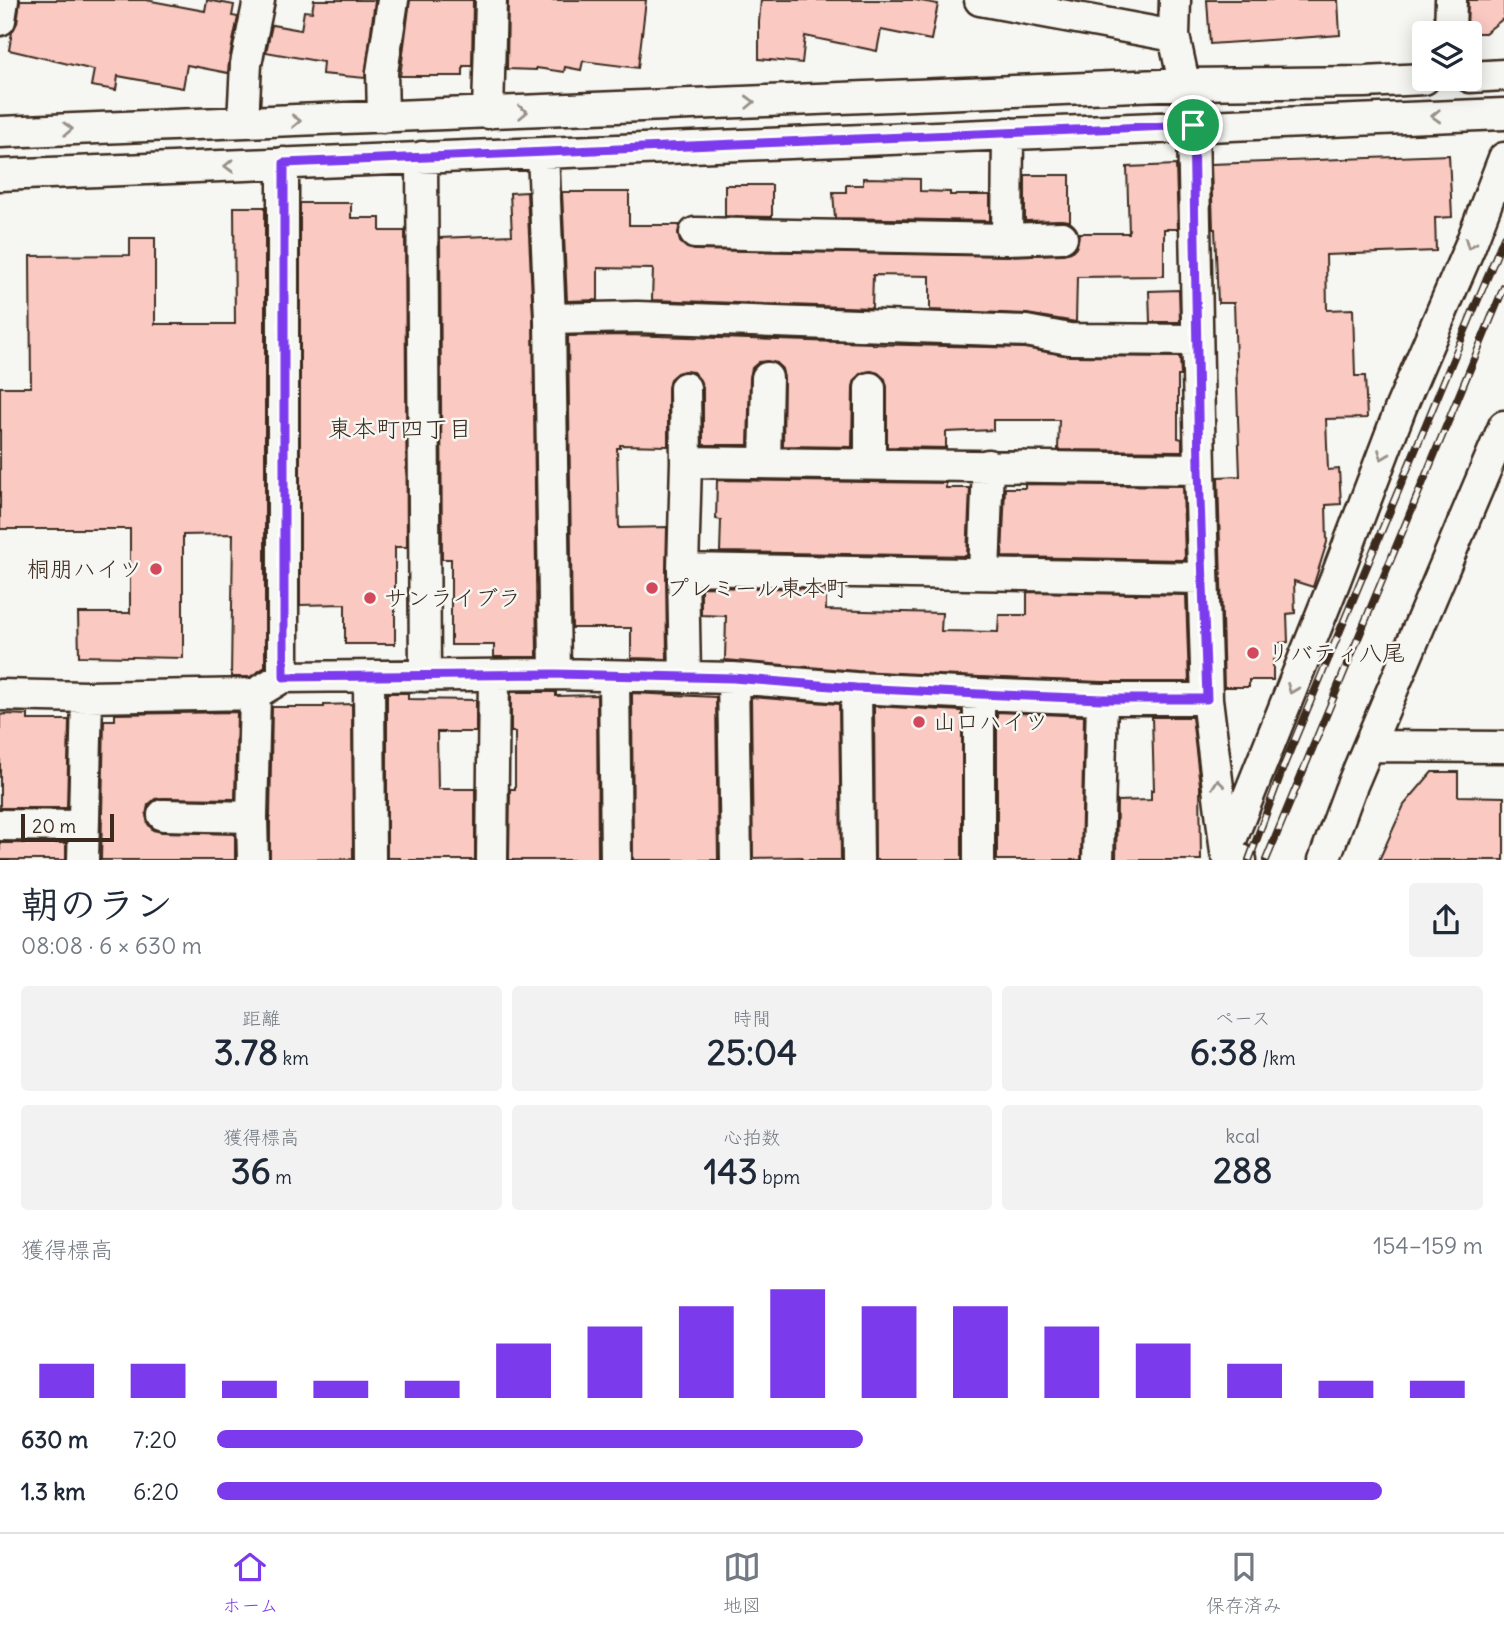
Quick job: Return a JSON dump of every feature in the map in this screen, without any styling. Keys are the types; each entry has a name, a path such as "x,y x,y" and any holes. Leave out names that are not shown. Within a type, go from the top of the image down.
{"street":[{"path":"0,20 4,0"},
{"path":"243,122 246,64 259,0"},
{"path":"383,117 382,72 393,0"},
{"path":"488,113 491,0"},
{"path":"980,0 1174,36"},
{"path":"1175,0 1174,36 1193,125 1199,469 1207,699 1230,857"},
{"path":"1450,21 1451,0"},
{"path":"1482,76 1504,75"},
{"path":"0,132 1185,84 1412,80"},
{"path":"0,175 1504,114"},
{"path":"1007,239 1008,133"},
{"path":"543,153 550,319 555,674"},
{"path":"422,157 425,676"},
{"path":"1230,857 1401,407 1470,246 1504,158"},
{"path":"284,163 284,677"},
{"path":"695,233 1007,239 1062,237"},
{"path":"550,319 637,317 1026,331 1069,339 1196,340"},
{"path":"765,463 767,378"},
{"path":"685,388 685,677"},
{"path":"870,388 870,464"},
{"path":"1324,860 1350,790 1504,426"},
{"path":"686,462 1199,469"},
{"path":"984,574 988,465"},
{"path":"683,569 1203,578"},
{"path":"0,695 255,694 284,677 555,674 733,678 856,688 1102,699 1207,699"},
{"path":"492,860 494,675"},
{"path":"369,677 370,860"},
{"path":"614,677 616,860"},
{"path":"733,678 736,860"},
{"path":"856,688 858,860"},
{"path":"253,860 255,694"},
{"path":"979,694 979,860"},
{"path":"83,860 87,696"},
{"path":"1098,860 1102,699"},
{"path":"1369,746 1504,747"},
{"path":"163,815 252,817"},
{"path":"0,825 83,826"}],"building":[{"path":"20,0 146,0 205,11 207,0 234,5 232,16 238,17 228,73 187,65 183,88 118,76 116,90 91,86 94,70 9,50"},
{"path":"314,0 375,0 365,78 322,74 323,62 266,52 272,25 301,30 304,11 312,12"},
{"path":"410,0 473,0 472,66 463,66 463,76 400,76"},
{"path":"508,0 646,0 638,68 583,61 581,70 565,67 564,72 536,68 507,69"},
{"path":"761,0 915,0 938,4 931,40 881,30 877,51 805,36 802,63 759,59"},
{"path":"1207,0 1338,0 1340,35 1210,44"},
{"path":"1468,0 1504,0 1504,18 1485,33 1482,33 1482,21 1467,21"},
{"path":"1449,155 1452,217 1435,218 1436,251 1326,255 1327,310 1353,309 1355,376 1365,376 1367,418 1326,419 1328,470 1339,469 1341,504 1326,505 1327,542 1313,587 1294,581 1295,613 1287,614 1288,642 1280,643 1280,660 1273,660 1273,680 1249,680 1249,687 1224,687 1218,477 1240,476 1234,303 1218,303 1211,164"},
{"path":"1176,165 1178,229 1164,229 1164,276 1077,277 1076,322 1027,314 930,310 930,276 873,275 872,308 652,300 653,269 598,268 598,300 567,301 562,192 629,192 629,225 680,225 680,242 695,250 1007,256 1063,254 1071,252 1077,246 1079,233 1129,233 1127,167"},
{"path":"1025,175 1070,175 1070,221 1025,221"},
{"path":"863,178 920,179 920,191 950,192 950,195 990,195 990,221 835,218 833,192 846,192 846,185 863,185"},
{"path":"725,185 772,185 772,217 725,216"},
{"path":"527,192 533,319 537,657 494,657 494,645 451,645 451,559 442,559 440,238 512,235 510,193"},
{"path":"300,203 351,203 351,218 380,218 380,231 405,231 407,547 395,547 395,644 345,644 345,604 300,605"},
{"path":"234,207 265,207 265,667 250,677 231,677 233,534 183,535 183,658 79,656 78,613 130,613 130,529 0,529 0,387 31,387 30,256 130,255 130,238 155,238 155,324 235,324"},
{"path":"1179,290 1180,322 1150,322 1149,291"},
{"path":"627,335 1024,348 1069,356 1180,357 1178,438 1182,439 1182,451 1058,450 1059,420 993,420 993,430 946,432 946,448 887,447 887,387 885,379 871,371 861,373 855,379 853,387 852,447 783,446 784,378 777,363 767,361 759,362 752,368 748,445 703,445 703,388 693,372 677,373 670,379 668,388 668,446 620,445 620,448 617,448 619,528 667,527 667,659 631,658 631,628 572,628 568,336"},
{"path":"717,480 946,483 946,488 970,488 967,556 720,552 721,520 716,519"},
{"path":"1025,484 1183,486 1185,560 1002,557 1005,488 1025,488"},
{"path":"701,587 826,589 826,610 942,613 941,631 998,632 999,615 1027,615 1027,592 1186,595 1189,682 980,677 857,671 725,660 726,616 701,615"},
{"path":"511,692 556,692 556,696 597,695 598,860 509,860 510,789 515,789 515,732 511,732"},
{"path":"387,693 408,693 408,699 476,700 476,732 437,732 438,789 475,789 475,860 387,858"},
{"path":"632,693 716,697 718,860 633,860"},
{"path":"751,697 839,704 841,860 802,860 802,857 753,858"},
{"path":"352,704 353,859 270,860 272,707"},
{"path":"874,706 962,711 962,860 875,860"},
{"path":"237,712 235,799 155,799 148,805 146,815 153,830 162,832 235,834 235,860 101,860 104,720 115,720 115,714"},
{"path":"997,712 1084,716 1081,860 997,860"},
{"path":"0,715 28,715 28,720 69,720 67,808 0,808"},
{"path":"1152,717 1192,717 1200,785 1201,860 1116,860 1117,801 1151,800 1151,790 1154,790"},
{"path":"1432,772 1458,772 1458,796 1504,797 1504,860 1379,860 1404,805"},
{"path":"0,843 66,843 66,860 0,860"}],"railway":[{"path":"1249,860 1284,765 1504,237"},
{"path":"1266,860 1504,287"}],"place":[{"name":"桐朋ハイツ","path":"156,569"},
{"name":"プレミール東本町","path":"652,588"},
{"name":"サンライブラ","path":"370,598"},
{"name":"リバティ八尾","path":"1253,653"},
{"name":"山口ハイツ","path":"919,722"}],"district":[{"name":"東本町四丁目","path":"400,429"}],"route":[{"path":"1193,125 1199,469 1207,699 1102,699 979,694 733,678 555,674 284,677 284,163 1193,125"}]}
